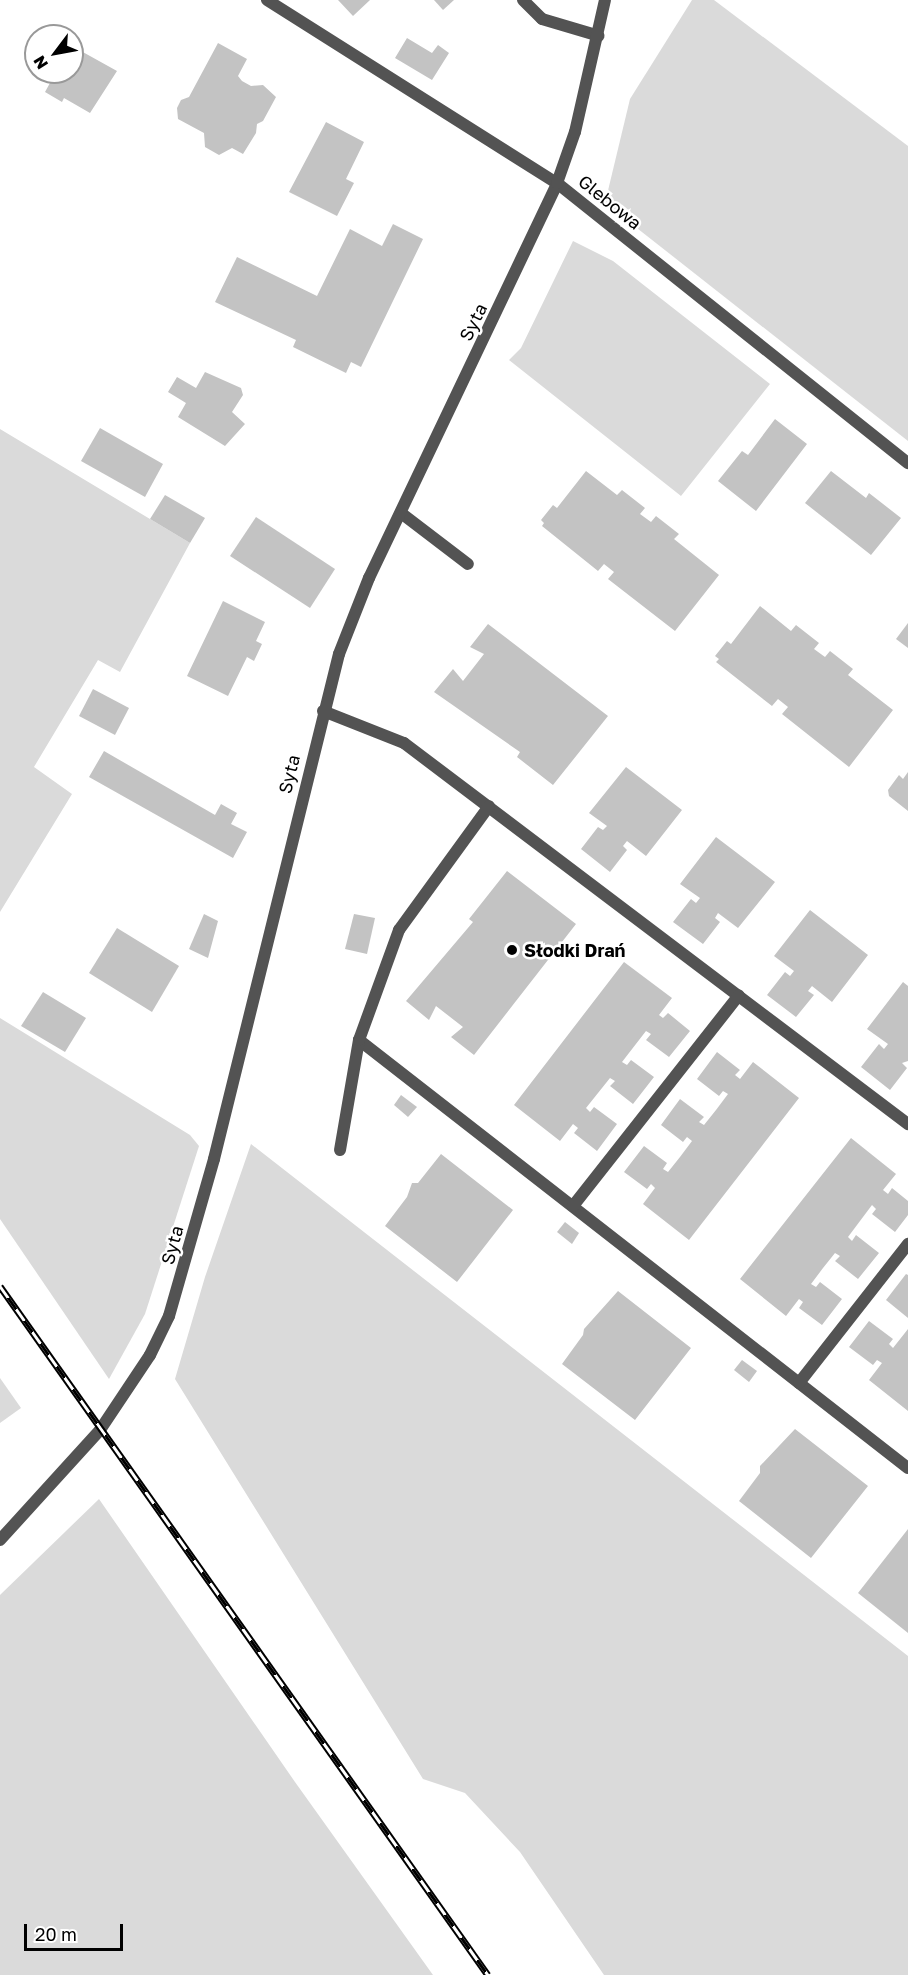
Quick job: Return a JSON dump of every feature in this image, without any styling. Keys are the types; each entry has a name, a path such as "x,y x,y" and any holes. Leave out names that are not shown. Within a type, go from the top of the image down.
{"street":[{"name":"Glebowa","path":"267,0 557,183 908,463"},
{"path":"523,0 542,19 599,36"},
{"name":"Syta","path":"0,1540 100,1430 150,1355 169,1316 214,1159 323,711 354,614 557,183 599,36 605,0"},
{"path":"401,513 468,564"},
{"path":"323,711 404,742 908,1124"},
{"path":"340,1150 358,1040 399,930 489,806"},
{"path":"573,1206 739,994"},
{"path":"358,1040 908,1468"},
{"path":"799,1383 908,1244"}],"shaded area":[{"path":"692,0 714,0 908,146 908,441 605,203 630,99"},
{"path":"573,241 613,261 770,384 681,496 509,360 521,348"},
{"path":"0,429 190,543 120,672 98,660 34,767 72,794 0,912"},
{"path":"0,1018 190,1135 199,1146 145,1314 109,1379 0,1219"},
{"path":"251,1144 908,1656 908,1975 604,1975 520,1852 465,1793 423,1779 175,1379 205,1277"},
{"path":"0,1378 21,1408 0,1423"},
{"path":"99,1499 295,1782 433,1975 0,1975 0,1595"}],"building":[{"path":"338,0 370,0 353,16"},
{"path":"434,0 454,0 443,10"},
{"path":"407,38 432,53 438,45 449,53 432,80 395,58"},
{"path":"218,43 247,59 238,76 242,81 251,86 263,85 276,97 263,121 257,124 256,133 243,154 232,148 219,155 205,147 204,133 178,119 177,108 181,100 189,97"},
{"path":"84,53 117,71 90,113 64,98 62,102 45,92 49,84 84,84"},
{"path":"326,122 364,142 346,179 354,183 337,216 289,192"},
{"path":"393,224 423,239 361,367 351,362 346,373 293,347 296,340 215,302 237,257 317,296 350,229 382,246"},
{"path":"205,372 241,388 243,395 232,412 245,424 225,446 178,417 186,403 168,392 177,377 196,388"},
{"path":"775,419 807,444 756,511 718,481 742,451 748,455"},
{"path":"100,428 163,464 145,497 81,461"},
{"path":"586,471 617,495 622,490 645,508 640,514 651,522 656,516 679,534 674,539 719,575 675,631 608,579 614,572 604,564 598,571 542,526 544,523 541,520 553,505 557,508"},
{"path":"831,471 866,498 869,493 901,518 871,555 805,503"},
{"path":"165,495 205,518 190,543 150,519"},
{"path":"256,517 335,569 310,608 230,556"},
{"path":"223,601 265,622 256,641 262,644 254,661 247,657 228,696 187,676"},
{"path":"760,606 791,631 796,625 819,643 814,649 825,657 830,651 853,669 848,675 893,710 849,767 782,714 788,707 778,699 772,706 716,662 719,659 715,656 727,641 731,644"},
{"path":"908,623 908,648 896,639"},
{"path":"488,624 608,716 553,785 517,757 520,752 434,692 453,669 463,681 484,654 470,647"},
{"path":"93,689 129,708 115,735 79,716"},
{"path":"104,751 215,815 221,804 237,813 231,824 247,832 233,858 89,777"},
{"path":"626,767 682,810 646,856 627,841 623,846 627,850 610,872 581,849 598,827 603,830 607,826 589,813"},
{"path":"908,772 908,811 889,796 888,790 899,775 903,779"},
{"path":"716,837 775,882 738,928 718,913 715,918 720,922 703,944 673,922 691,899 696,903 700,898 680,884"},
{"path":"507,871 576,924 474,1055 451,1037 463,1027 436,1006 429,1020 406,1001 473,922 469,919"},
{"path":"810,910 868,955 832,1002 812,986 808,991 814,995 796,1017 767,995 785,972 790,976 794,971 774,956"},
{"path":"204,914 218,921 208,958 189,949"},
{"path":"354,914 375,918 367,954 345,949"},
{"path":"117,928 179,966 152,1012 89,973"},
{"path":"624,962 672,998 659,1015 663,1018 668,1013 690,1031 669,1057 646,1040 651,1034 646,1031 622,1062 627,1065 631,1060 654,1077 633,1104 610,1086 615,1081 610,1078 586,1108 590,1112 594,1107 617,1124 597,1151 574,1133 578,1128 573,1124 560,1141 514,1105"},
{"path":"903,982 908,986 908,1061 902,1063 907,1068 890,1090 861,1067 879,1044 884,1049 888,1044 867,1029"},
{"path":"43,992 86,1018 65,1052 21,1026"},
{"path":"717,1052 740,1070 735,1075 740,1079 753,1062 799,1098 689,1240 643,1204 655,1188 651,1184 647,1189 624,1172 644,1146 667,1163 663,1169 668,1172 680,1157 692,1141 687,1137 683,1142 661,1125 680,1099 704,1117 699,1122 704,1125 716,1110 728,1094 723,1091 719,1096 697,1079"},
{"path":"401,1095 417,1107 408,1117 394,1105"},
{"path":"851,1138 896,1174 883,1190 888,1194 892,1188 908,1201 908,1215 895,1232 872,1214 876,1209 872,1205 848,1237 852,1241 856,1235 879,1253 858,1279 835,1261 840,1256 835,1253 823,1268 811,1284 816,1287 820,1282 842,1299 822,1325 799,1308 803,1302 799,1299 786,1316 740,1279"},
{"path":"441,1154 513,1210 457,1282 385,1226 407,1197 412,1183 418,1183"},
{"path":"565,1222 579,1233 572,1244 557,1232"},
{"path":"906,1274 908,1275 908,1318 886,1300"},
{"path":"618,1291 691,1348 635,1420 562,1364 583,1335 584,1329"},
{"path":"869,1321 893,1339 889,1344 893,1348 908,1329 908,1411 869,1380 882,1363 877,1360 873,1365 849,1347"},
{"path":"742,1360 757,1371 749,1382 734,1370"},
{"path":"795,1429 868,1486 811,1558 739,1501 760,1473 760,1466"},
{"path":"908,1529 908,1633 858,1593"}],"railway":[{"path":"0,1286 488,1975"}],"place":[{"name":"Słodki Drań","path":"512,950"}]}
